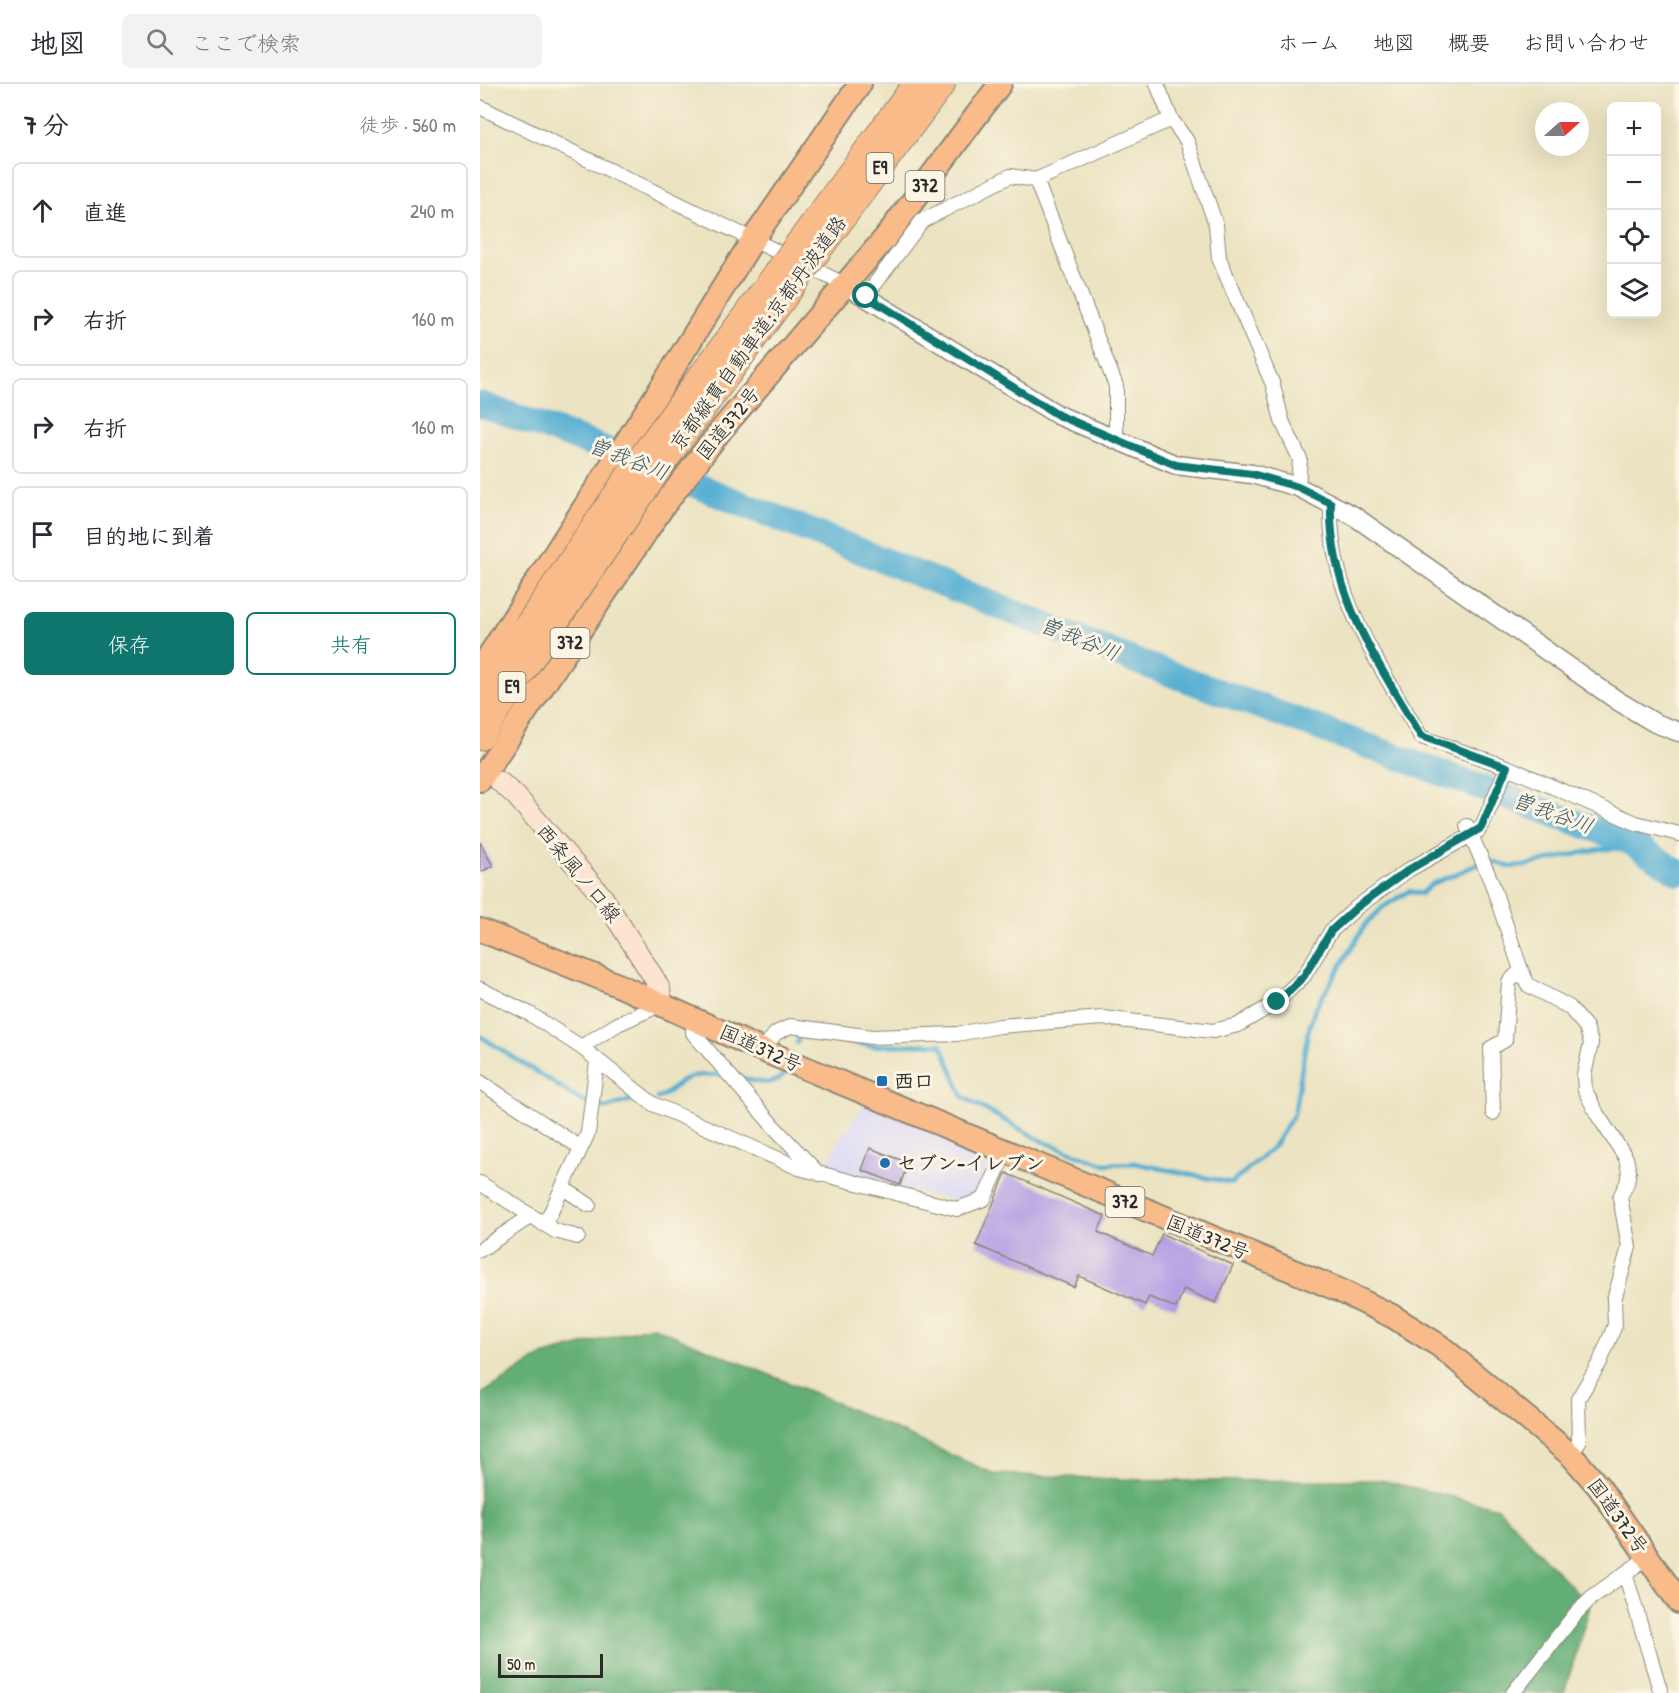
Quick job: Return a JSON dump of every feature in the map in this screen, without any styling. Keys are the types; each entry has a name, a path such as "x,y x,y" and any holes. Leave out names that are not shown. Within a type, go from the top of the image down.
{"highway":[{"path":"480,670 662,388 752,241 860,84"},
{"name":"京都縦貫自動車道;京都丹波道路","path":"808,248 916,84"},
{"name":"京都縦貫自動車道;京都丹波道路","path":"481,736 534,634 639,461 942,84"},
{"name":"国道372号","path":"490,781 662,508 721,430 886,237 1000,84"},
{"name":"京都縦貫自動車道;京都丹波道路","path":"480,700 534,634"},
{"name":"国道372号","path":"480,930 694,1017 762,1050 1339,1290 1392,1316 1440,1346 1571,1455 1599,1487 1679,1602"}],"main road":[{"name":"西条風ノ口線","path":"490,781 516,796 608,903 660,988 662,1004"}],"street":[{"path":"1157,84 1171,119 1187,141 1216,225 1219,258 1273,385 1282,421 1300,459 1298,487"},
{"path":"480,107 846,285 1058,415 1176,465 1252,474 1298,487 1331,503 1363,522 1618,701 1655,723 1679,732"},
{"path":"866,296 922,220 1010,176 1036,180 1171,119"},
{"path":"1036,180 1116,386 1116,440"},
{"path":"1331,503 1341,586 1354,620 1421,736 1636,823 1679,834"},
{"path":"762,1050 776,1033 791,1026 872,1037 957,1034 1000,1026 1103,1018 1213,1031 1230,1029 1262,1012 1292,990 1309,968 1331,931 1357,907 1410,869 1472,835 1483,824 1506,771"},
{"path":"1472,835 1528,985 1569,1007 1586,1027 1591,1043 1584,1075 1585,1090 1597,1114 1626,1158 1629,1171 1627,1183 1620,1197 1629,1247 1614,1300 1615,1325 1600,1362 1578,1399 1579,1442 1571,1455"},
{"path":"1493,1113 1491,1048 1505,1040 1509,982 1521,970"},
{"path":"480,989 530,1014 581,1047 597,1062 653,1104 799,1168 957,1209 984,1199 1006,1151"},
{"path":"581,1047 618,1024 662,1004"},
{"path":"694,1017 693,1033 767,1120 819,1174"},
{"path":"543,1224 563,1188 588,1132 597,1062"},
{"path":"480,1082 581,1149"},
{"path":"480,1183 555,1231 578,1237"},
{"path":"563,1188 590,1205"},
{"path":"480,1250 531,1216"},
{"path":"1513,1693 1577,1612 1648,1557"},
{"path":"1625,1573 1662,1693"}],"shaded area":[{"path":"866,1104 984,1153 990,1163 975,1194 957,1201 903,1189 828,1166 838,1141"}],"green space":[{"path":"651,1326 821,1396 994,1474 1166,1481 1381,1480 1498,1508 1590,1607 1564,1693 480,1693 480,1395 542,1356"}],"building":[{"path":"480,842 493,866 480,872"},
{"path":"870,1148 908,1163 900,1185 862,1170"},
{"path":"1006,1173 1105,1216 1098,1232 1152,1256 1162,1234 1233,1265 1216,1303 1184,1289 1176,1308 1149,1297 1145,1305 1079,1276 1074,1287 976,1245"}],"waterway":[{"name":"曽我谷川","path":"480,404 595,445 1130,659 1630,842 1679,873"},
{"path":"797,1043 800,1035 874,1046 941,1044 963,1097 1042,1141 1103,1164 1134,1163 1232,1183 1274,1146 1294,1114 1308,1032 1315,1009 1365,925 1383,907 1409,891 1421,894 1432,884 1488,860 1511,867 1523,866 1599,849 1615,849 1630,842"},
{"path":"480,1036 582,1101 606,1108 631,1100"},
{"path":"737,1077 764,1083 776,1081 786,1071"},
{"path":"657,1098 689,1077 720,1075"}],"place":[{"name":"西口","path":"882,1081"},
{"name":"セブン-イレブン","path":"885,1163"}],"route":[{"path":"866,296 1058,415 1176,465 1252,474 1298,487 1331,503 1330,515 1341,586 1354,620 1421,736 1507,767 1481,828 1410,869 1344,918 1331,931 1304,976 1277,1002"}]}
